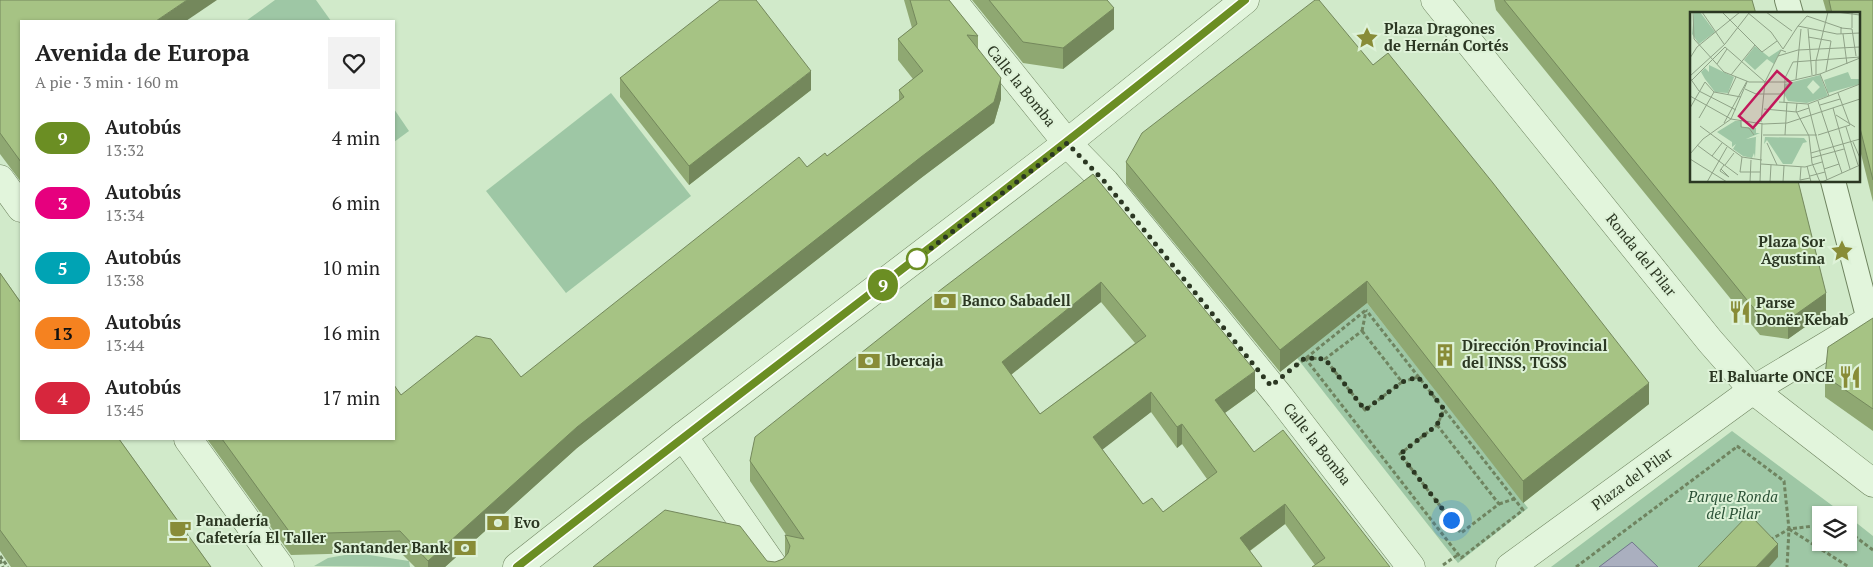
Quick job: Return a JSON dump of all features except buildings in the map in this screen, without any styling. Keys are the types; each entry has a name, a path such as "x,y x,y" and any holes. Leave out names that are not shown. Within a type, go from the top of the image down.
{"street":[{"name":"Calle la Bomba","path":"952,0 1067,143 1105,182 1271,386 1411,567"},
{"path":"517,567 683,436 1067,143 1245,0"},
{"name":"Ronda del Pilar","path":"1435,0 1710,341 1753,390 1873,483"},
{"path":"0,179 20,207"},
{"path":"1834,182 1871,319"},
{"name":"Plaza del Pilar","path":"1510,567 1753,390 1802,363 1871,319"},
{"path":"683,436 774,567"},
{"path":"189,440 280,567"}],"path":[{"path":"1305,358 1325,359 1362,331 1366,310"},
{"path":"1305,358 1461,558 1523,510 1366,310"},
{"path":"1271,386 1366,310"},
{"path":"1362,331 1402,382"},
{"path":"1325,359 1365,410 1402,382 1418,377"},
{"path":"1444,409 1437,425 1400,454 1462,533 1499,504 1514,499"},
{"path":"1707,424 1784,481 1789,529 1787,567"},
{"path":"1437,425 1499,504"},
{"path":"1576,567 1738,446"},
{"path":"1765,543 1789,529 1812,526"},
{"path":"1789,529 1849,567"},
{"path":"1857,538 1873,550"},
{"path":"1440,567 1446,565 1458,554"},
{"path":"0,556 8,567"},
{"path":"0,560 4,567"}],"green space":[{"path":"275,0 316,0 330,20 247,20"},
{"path":"611,93 691,196 566,293 486,191"},
{"path":"395,110 409,131 395,141"},
{"path":"1367,303 1528,508 1458,563 1297,358"},
{"name":"Parque Ronda del Pilar","path":"1732,431 1833,506 1812,506 1812,551 1857,551 1857,523 1873,536 1873,567 1551,567"},
{"path":"356,553 409,561 410,567 314,566 328,558"}],"water":[{"path":"1632,542 1658,567 1599,567"}],"bus line":[{"name":"9","path":"517,567 683,436 1067,143 1245,0"}],"place":[{"name":"Plaza Dragones de Hernán Cortés","path":"1367,38"},
{"name":"Plaza Sor Agustina","path":"1842,251"},
{"name":"Banco Sabadell","path":"945,301"},
{"name":"Parse Donër Kebab","path":"1740,312"},
{"name":"Dirección Provincial del INSS, TGSS","path":"1445,355"},
{"name":"Ibercaja","path":"869,361"},
{"name":"El Baluarte ONCE","path":"1850,377"},
{"name":"Evo","path":"498,523"},
{"name":"Panadería Cafetería El Taller","path":"180,530"},
{"name":"Santander Bank","path":"465,548"}],"route":[{"path":"917,259 1067,143 1105,182 1271,386 1305,358 1325,359 1365,410 1402,382 1418,377 1444,409 1437,425 1400,454 1451,520"}]}
